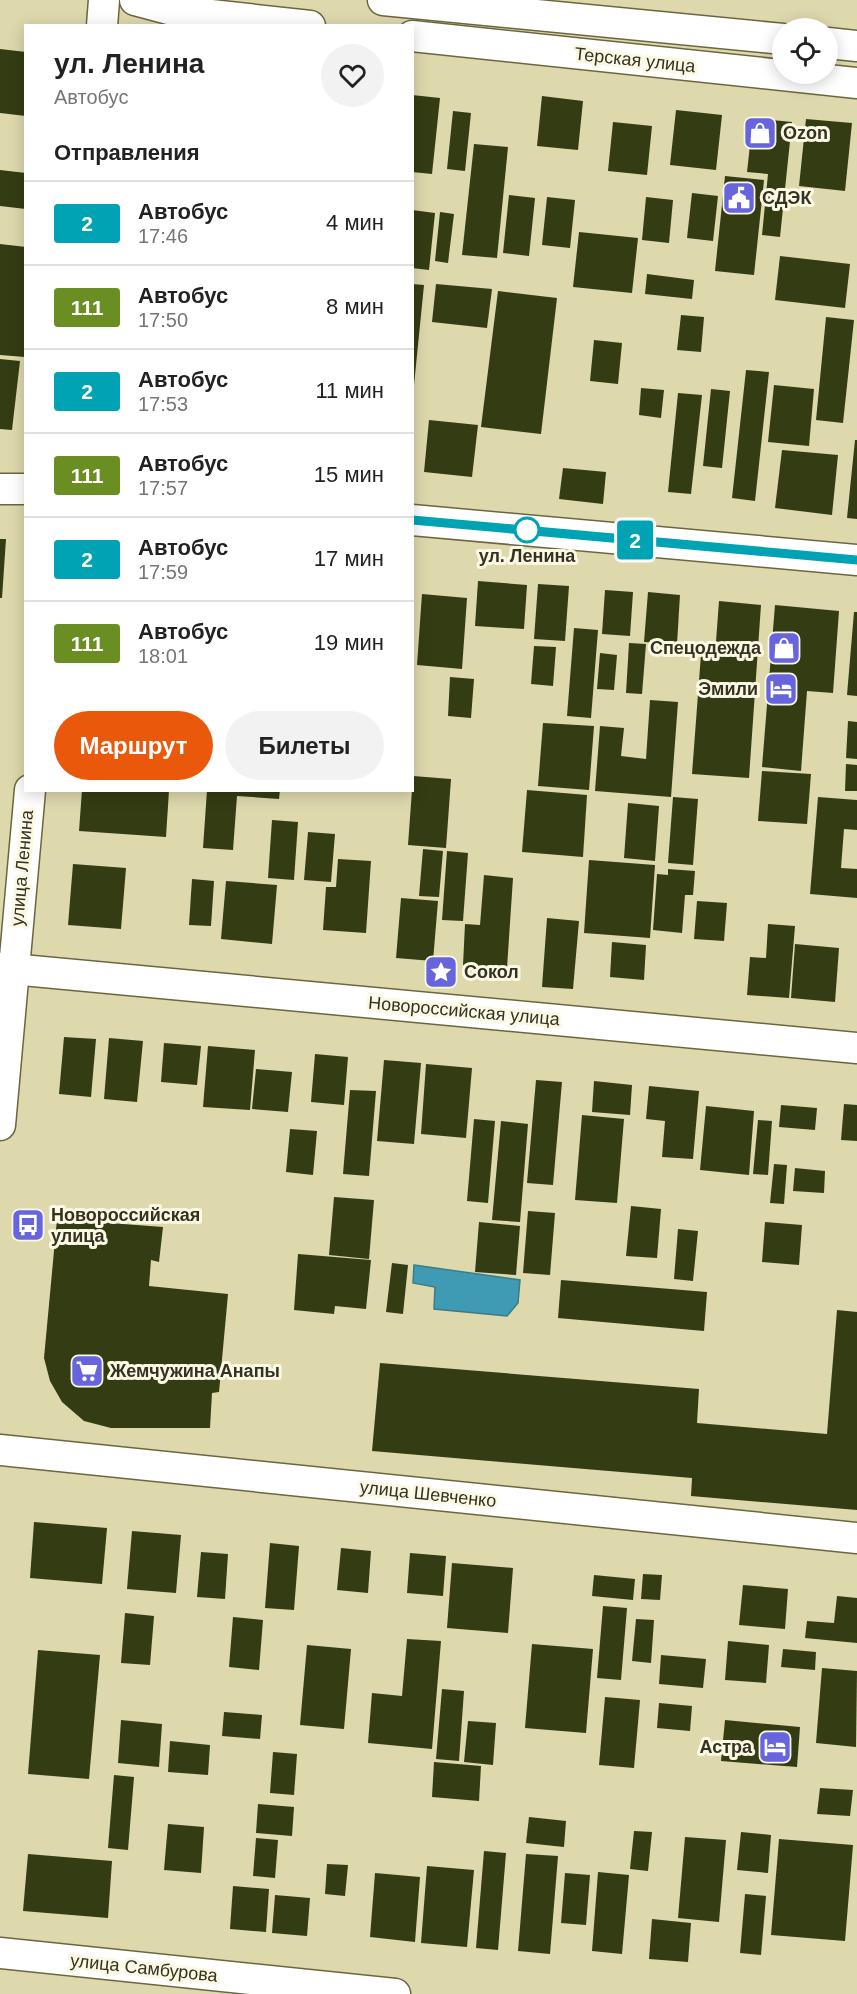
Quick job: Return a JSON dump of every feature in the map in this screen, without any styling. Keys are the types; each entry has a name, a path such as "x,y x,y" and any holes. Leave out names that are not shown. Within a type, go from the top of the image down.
{"street":[{"path":"102,24 104,0"},
{"path":"135,0 176,11 292,24"},
{"name":"Терская улица","path":"382,0 772,38"},
{"name":"Терская улица","path":"414,36 857,83"},
{"path":"838,44 857,46"},
{"path":"0,489 24,489"},
{"path":"414,520 857,560"},
{"name":"улица Ленина","path":"0,1125 7,969 30,792"},
{"name":"Новороссийская улица","path":"7,969 857,1048"},
{"name":"улица Шевченко","path":"0,1450 857,1538"},
{"name":"улица Самбурова","path":"0,1953 395,1994"}],"water":[{"path":"414,1265 520,1280 518,1303 507,1316 434,1309 435,1287 413,1283"}],"building":[{"path":"0,49 24,52 24,116 0,113"},
{"path":"414,95 440,98 432,174 414,172"},
{"path":"542,96 583,101 578,150 537,146"},
{"path":"676,110 722,115 716,170 670,165"},
{"path":"453,111 471,113 465,171 447,169"},
{"path":"753,118 792,122 780,237 762,235 768,174 747,172"},
{"path":"806,119 852,123 845,191 799,186"},
{"path":"613,122 652,126 647,175 608,171"},
{"path":"474,144 508,147 497,258 462,255"},
{"path":"0,170 24,173 24,209 0,206"},
{"path":"725,176 764,180 754,275 715,271"},
{"path":"692,193 718,196 713,241 687,238"},
{"path":"509,195 535,198 529,256 503,253"},
{"path":"547,197 575,200 570,248 542,245"},
{"path":"646,197 673,200 669,243 642,240"},
{"path":"414,210 435,213 429,270 414,268"},
{"path":"440,212 454,214 448,263 435,261"},
{"path":"579,232 638,238 632,293 573,287"},
{"path":"0,244 24,247 24,357 0,355"},
{"path":"780,256 850,264 845,308 775,300"},
{"path":"647,274 694,280 692,299 645,294"},
{"path":"414,284 424,285 414,385"},
{"path":"436,284 492,289 487,328 432,322"},
{"path":"498,291 557,298 541,434 481,427"},
{"path":"681,315 704,317 701,352 677,350"},
{"path":"826,317 854,320 843,423 816,420"},
{"path":"594,340 622,343 618,384 590,381"},
{"path":"0,359 20,361 12,430 0,429"},
{"path":"746,370 769,372 755,501 732,498"},
{"path":"774,385 814,389 809,446 768,442"},
{"path":"641,388 664,390 661,418 639,415"},
{"path":"711,389 730,391 722,468 703,466"},
{"path":"678,393 702,395 691,494 668,492"},
{"path":"429,420 478,425 472,477 424,472"},
{"path":"855,440 857,440 857,519 847,518"},
{"path":"782,450 838,455 832,515 775,508"},
{"path":"563,468 606,472 603,504 559,499"},
{"path":"0,539 6,539 2,598 0,598"},
{"path":"478,581 527,585 524,629 475,626"},
{"path":"538,584 569,586 565,641 534,639"},
{"path":"605,590 633,592 630,636 602,634"},
{"path":"648,592 680,595 677,644 644,642"},
{"path":"422,594 467,598 462,669 417,665"},
{"path":"719,601 761,605 749,778 692,774 701,654 715,655"},
{"path":"775,605 839,611 833,693 807,691 801,771 762,767"},
{"path":"854,612 857,612 857,696 847,695"},
{"path":"574,628 598,630 591,718 567,716"},
{"path":"629,643 646,644 642,694 626,693"},
{"path":"534,646 556,647 553,686 531,684"},
{"path":"600,653 617,655 614,690 597,689"},
{"path":"450,677 474,679 471,718 448,716"},
{"path":"650,700 678,702 671,797 595,791 600,726 624,728 621,756 646,759"},
{"path":"848,721 857,722 857,759 846,758"},
{"path":"543,723 594,726 589,790 538,786"},
{"path":"846,764 857,765 857,791 845,791"},
{"path":"762,771 811,774 807,824 758,821"},
{"path":"414,776 451,779 446,848 408,845"},
{"path":"527,790 587,795 583,857 522,852"},
{"path":"82,792 169,792 166,837 79,831"},
{"path":"207,792 280,792 279,799 237,796 233,850 203,848"},
{"path":"673,797 698,799 693,865 668,863"},
{"path":"818,797 857,800 857,830 844,829 841,868 857,869 857,898 810,894"},
{"path":"628,803 659,806 655,861 624,858"},
{"path":"272,820 298,822 294,880 268,878"},
{"path":"308,832 335,834 331,882 304,880"},
{"path":"423,849 443,851 439,897 419,896"},
{"path":"447,851 468,853 463,921 442,920"},
{"path":"338,859 371,861 366,933 323,930 326,887 336,887"},
{"path":"589,860 655,865 650,938 584,933"},
{"path":"73,864 126,868 121,929 68,925"},
{"path":"668,869 695,871 693,895 685,895 682,933 653,930 657,874 668,875"},
{"path":"484,875 513,878 507,968 463,965 465,924 480,925"},
{"path":"192,879 214,881 211,926 189,925"},
{"path":"226,881 277,885 272,944 221,939"},
{"path":"401,898 438,901 433,961 396,958"},
{"path":"697,901 727,903 724,941 694,939"},
{"path":"547,918 579,921 573,989 542,987"},
{"path":"768,924 795,926 789,998 747,995 750,957 766,958"},
{"path":"612,942 646,945 644,980 610,977"},
{"path":"795,944 839,948 835,1002 791,998"},
{"path":"64,1037 96,1039 91,1097 59,1094"},
{"path":"109,1038 143,1041 137,1102 104,1099"},
{"path":"164,1043 201,1046 197,1085 161,1082"},
{"path":"208,1046 255,1050 250,1110 203,1107"},
{"path":"315,1054 348,1057 344,1105 311,1102"},
{"path":"384,1060 421,1063 414,1144 377,1141"},
{"path":"426,1064 472,1068 466,1138 421,1134"},
{"path":"256,1069 292,1072 288,1112 252,1109"},
{"path":"536,1080 562,1082 553,1185 527,1183"},
{"path":"594,1081 632,1085 630,1115 592,1112"},
{"path":"649,1086 699,1091 693,1159 662,1157 665,1121 646,1119"},
{"path":"350,1090 376,1091 369,1176 343,1174"},
{"path":"844,1104 857,1105 857,1141 841,1140"},
{"path":"781,1105 817,1108 815,1130 779,1127"},
{"path":"706,1106 754,1111 749,1175 700,1170"},
{"path":"582,1115 624,1119 617,1203 575,1200"},
{"path":"474,1119 495,1121 488,1203 467,1201"},
{"path":"758,1120 772,1121 768,1175 753,1174"},
{"path":"501,1121 528,1124 520,1222 492,1220"},
{"path":"290,1129 317,1131 313,1175 286,1172"},
{"path":"774,1164 787,1165 784,1204 770,1203"},
{"path":"795,1168 825,1171 824,1193 793,1191"},
{"path":"334,1197 374,1200 369,1259 329,1255"},
{"path":"631,1206 661,1209 657,1258 626,1256"},
{"path":"528,1211 555,1213 550,1275 523,1273"},
{"path":"57,1219 163,1227 159,1262 151,1260 149,1286 228,1294 219,1392 212,1393 210,1428 111,1428 84,1421 62,1402 50,1381 44,1358"},
{"path":"479,1222 520,1226 516,1275 475,1272"},
{"path":"765,1222 802,1225 799,1265 762,1262"},
{"path":"678,1229 698,1231 693,1281 674,1279"},
{"path":"298,1254 371,1260 366,1309 335,1306 334,1314 294,1310"},
{"path":"392,1263 408,1265 403,1314 386,1312"},
{"path":"561,1280 707,1292 704,1331 558,1318"},
{"path":"837,1310 857,1312 857,1510 691,1496 692,1478 372,1451 380,1363 699,1389 697,1423 827,1434"},
{"path":"34,1522 107,1528 102,1584 30,1578"},
{"path":"132,1531 181,1535 176,1593 127,1589"},
{"path":"270,1543 299,1546 294,1610 265,1608"},
{"path":"341,1548 371,1551 368,1593 337,1590"},
{"path":"201,1552 228,1554 225,1599 197,1597"},
{"path":"410,1553 446,1556 443,1596 407,1593"},
{"path":"452,1563 513,1568 508,1633 447,1628"},
{"path":"643,1574 662,1575 660,1600 641,1599"},
{"path":"594,1575 635,1579 633,1600 592,1596"},
{"path":"743,1585 788,1589 785,1629 739,1625"},
{"path":"837,1596 857,1598 857,1643 805,1638 807,1621 834,1623"},
{"path":"603,1606 627,1608 621,1680 597,1678"},
{"path":"125,1613 154,1616 150,1665 121,1663"},
{"path":"233,1617 263,1620 259,1670 229,1667"},
{"path":"636,1619 654,1620 651,1663 632,1661"},
{"path":"407,1639 441,1641 432,1749 368,1743 372,1693 402,1696"},
{"path":"728,1641 769,1645 766,1683 725,1680"},
{"path":"532,1644 593,1649 586,1733 525,1728"},
{"path":"307,1645 351,1649 344,1729 300,1725"},
{"path":"783,1649 816,1652 815,1670 781,1667"},
{"path":"38,1650 100,1655 89,1779 28,1774"},
{"path":"661,1655 706,1659 703,1688 659,1684"},
{"path":"822,1668 857,1671 856,1747 816,1743"},
{"path":"442,1689 464,1691 459,1761 436,1759"},
{"path":"605,1697 640,1700 634,1768 599,1765"},
{"path":"659,1703 692,1706 690,1731 657,1728"},
{"path":"224,1712 262,1715 260,1739 222,1736"},
{"path":"121,1720 162,1724 159,1767 118,1763"},
{"path":"725,1720 800,1727 797,1767 721,1761"},
{"path":"468,1721 496,1723 493,1765 464,1762"},
{"path":"170,1741 210,1745 208,1775 168,1772"},
{"path":"273,1752 297,1754 294,1795 270,1793"},
{"path":"434,1762 481,1766 479,1801 432,1797"},
{"path":"114,1775 134,1777 128,1850 108,1848"},
{"path":"820,1788 853,1790 850,1816 817,1814"},
{"path":"258,1804 294,1807 292,1836 256,1833"},
{"path":"529,1817 566,1821 564,1847 526,1843"},
{"path":"168,1824 204,1827 201,1873 164,1870"},
{"path":"634,1831 652,1832 648,1871 630,1869"},
{"path":"741,1832 771,1835 768,1873 737,1870"},
{"path":"685,1837 726,1840 719,1922 678,1918"},
{"path":"256,1838 278,1840 275,1878 253,1876"},
{"path":"779,1839 853,1845 845,1941 771,1935"},
{"path":"484,1851 506,1853 498,1950 476,1948"},
{"path":"28,1854 112,1861 108,1918 23,1911"},
{"path":"526,1854 558,1856 550,1954 518,1951"},
{"path":"327,1864 348,1865 345,1896 325,1894"},
{"path":"427,1866 474,1870 467,1947 421,1943"},
{"path":"598,1872 629,1875 622,1954 592,1951"},
{"path":"375,1873 420,1877 415,1942 370,1937"},
{"path":"565,1873 590,1875 586,1925 561,1923"},
{"path":"233,1886 269,1889 266,1932 230,1929"},
{"path":"745,1894 766,1896 761,1955 740,1953"},
{"path":"275,1895 310,1898 307,1936 272,1933"},
{"path":"652,1919 691,1923 688,1962 649,1959"}],"bus line":[{"name":"2","path":"414,520 857,560"}],"place":[{"name":"Ozon","path":"760,133"},
{"name":"СДЭК","path":"739,198"},
{"name":"ул. Ленина","path":"527,530"},
{"name":"Спецодежда","path":"784,648"},
{"name":"Эмили","path":"781,689"},
{"name":"Сокол","path":"441,972"},
{"name":"Новороссийская улица","path":"28,1225"},
{"name":"Жемчужина Анапы","path":"87,1371"},
{"name":"Астра","path":"775,1747"}]}
